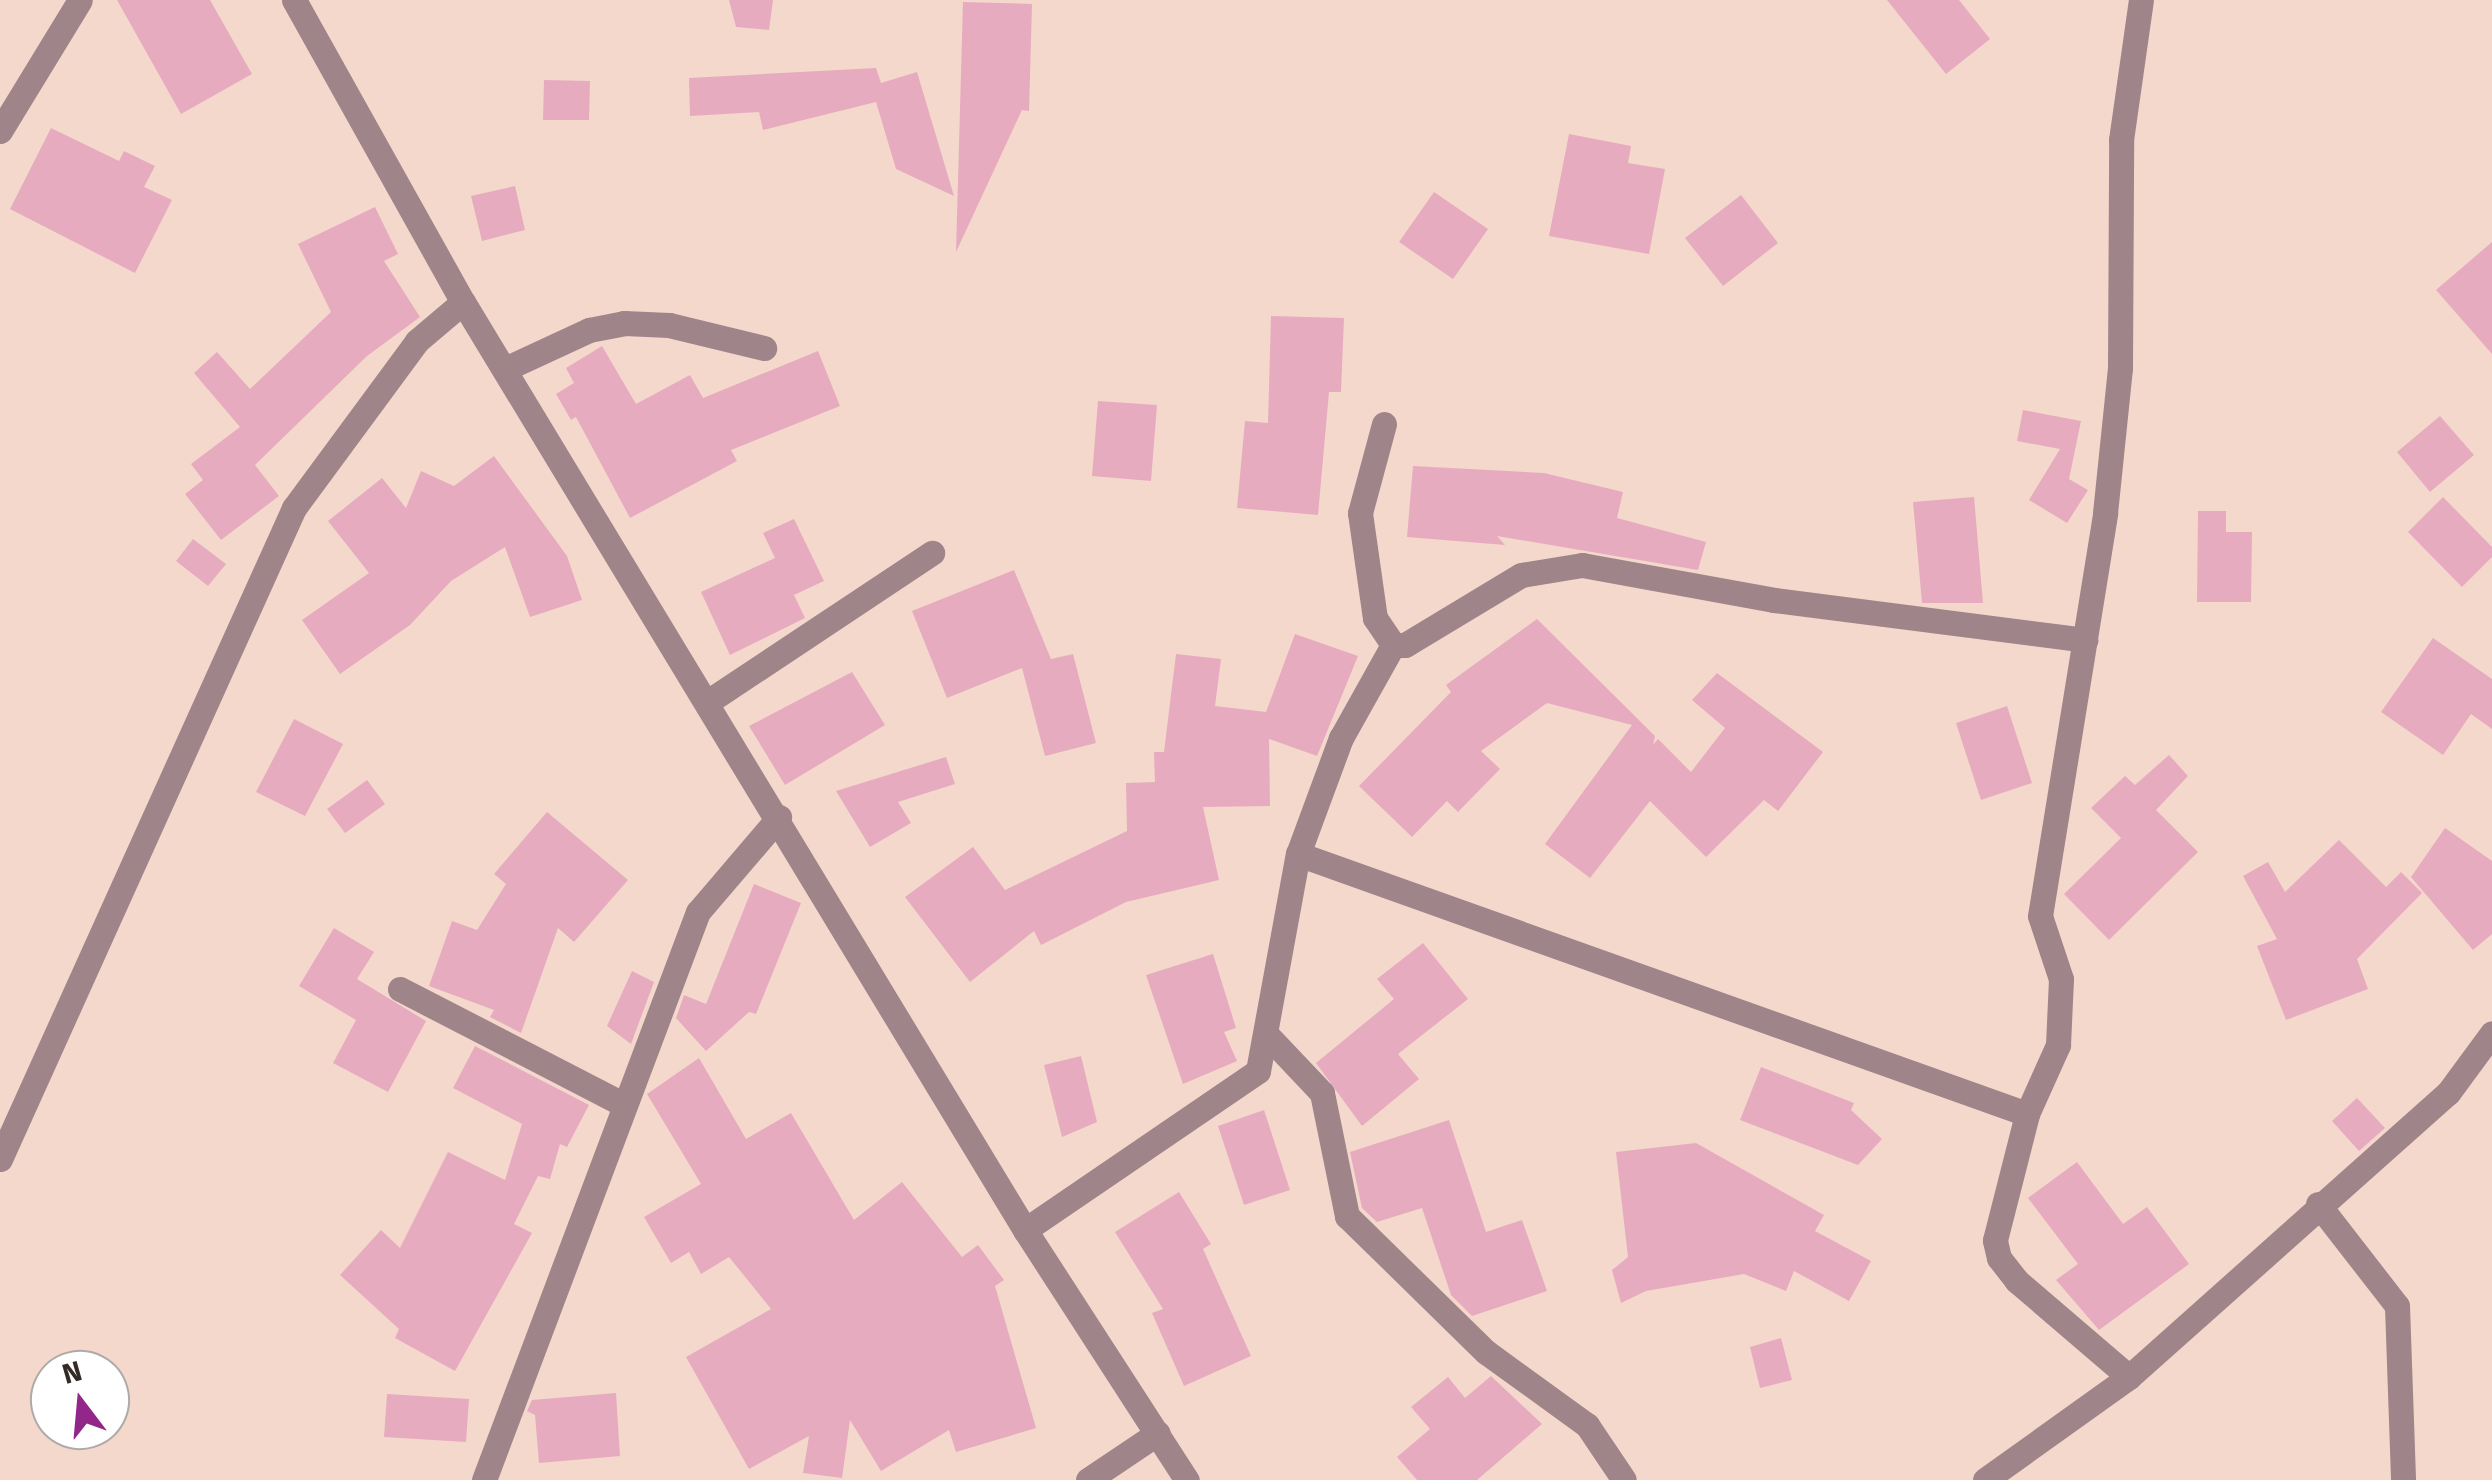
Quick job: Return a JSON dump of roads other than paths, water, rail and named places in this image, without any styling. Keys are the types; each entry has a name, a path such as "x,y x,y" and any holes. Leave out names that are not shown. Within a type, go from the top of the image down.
{"street":[{"path":"0,130 80,0"},
{"path":"294,0 504,370 779,817 1025,1230 1187,1480"},
{"path":"2129,1377 1998,1258 1995,1240 2027,1114 2058,1045 2062,979 2040,916 2086,640 2120,368 2121,140 2141,0"},
{"path":"0,1159 294,508 416,341 463,302"},
{"path":"504,370 588,330 624,323 670,325 764,348"},
{"path":"1384,424 1360,513 1374,618 1393,646"},
{"path":"708,701 932,553"},
{"path":"1393,646 1405,645 1521,575 1582,566 1774,600 2086,640"},
{"path":"1025,1230 1258,1071 1269,1037 1270,987 1298,854 1341,738 1393,646"},
{"path":"484,1480 698,912 779,817"},
{"path":"1298,854 2027,1114"},
{"path":"400,989 625,1105"},
{"path":"2448,1093 2492,1033"},
{"path":"1269,1037 1322,1093 1347,1216 1486,1352 1587,1426 1624,1480"},
{"path":"1985,1480 2129,1377 2318,1204 2448,1093 2492,1063"},
{"path":"2318,1204 2398,1306 2403,1480"},
{"path":"1088,1480 1158,1433"}]}
